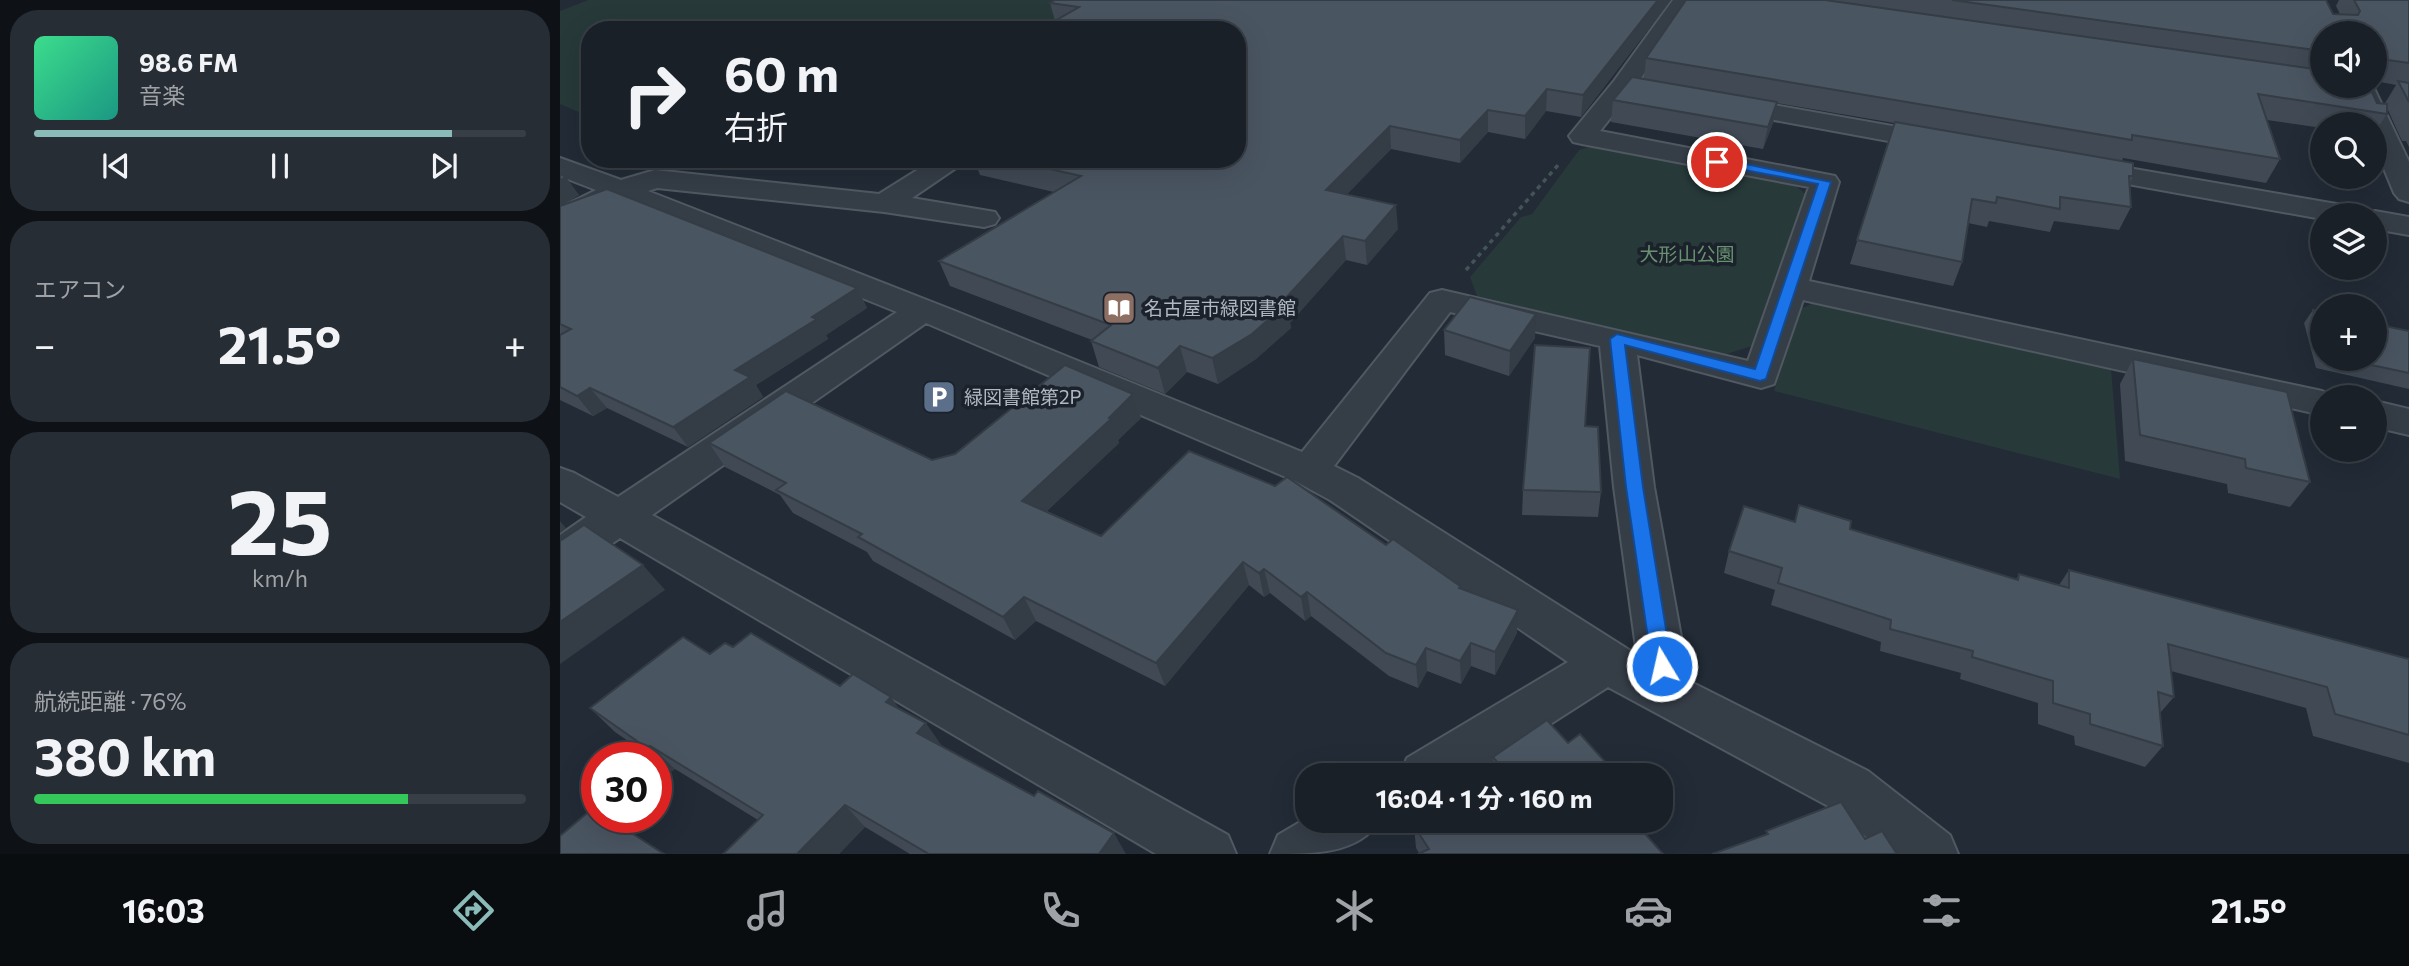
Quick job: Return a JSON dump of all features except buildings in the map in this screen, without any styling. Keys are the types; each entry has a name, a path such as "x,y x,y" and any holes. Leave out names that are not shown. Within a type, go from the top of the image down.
{"street":[{"path":"1309,471 1442,300 1617,339 1760,376 1825,182 1582,136 1623,86 1684,0"},
{"path":"1623,86 1650,91"},
{"path":"1691,98 1965,147"},
{"path":"2373,98 2409,193"},
{"path":"2061,164 2310,208"},
{"path":"560,166 922,310 1309,471 1344,489 1608,663 1849,789 1930,854"},
{"path":"884,203 940,168"},
{"path":"560,219 620,190 655,179 884,203 984,218"},
{"path":"2387,222 2409,226"},
{"path":"1791,287 2310,400"},
{"path":"560,557 922,310"},
{"path":"1617,339 1634,487 1666,691"},
{"path":"2387,417 2409,422"},
{"path":"560,483 1208,854"},
{"path":"1446,763 1608,663"},
{"path":"1298,854 1332,833"}],"path":[{"path":"1462,275 1582,136"}],"green space":[{"path":"588,0 1088,0 1052,21 581,21 581,113 560,104 560,11"},
{"name":"大形山公園","path":"1595,145 1792,183 1806,194 1752,346 1724,355 1477,296 1470,277 1521,217 1532,214 1579,150"},
{"path":"1816,302 2111,368 2120,479 1774,391 1800,309"}],"place":[{"name":"名古屋市緑図書館","path":"1119,308"},
{"name":"緑図書館第2P","path":"939,397"}],"route":[{"path":"1662,666 1634,487 1617,339 1760,376 1825,182 1717,162"}]}
